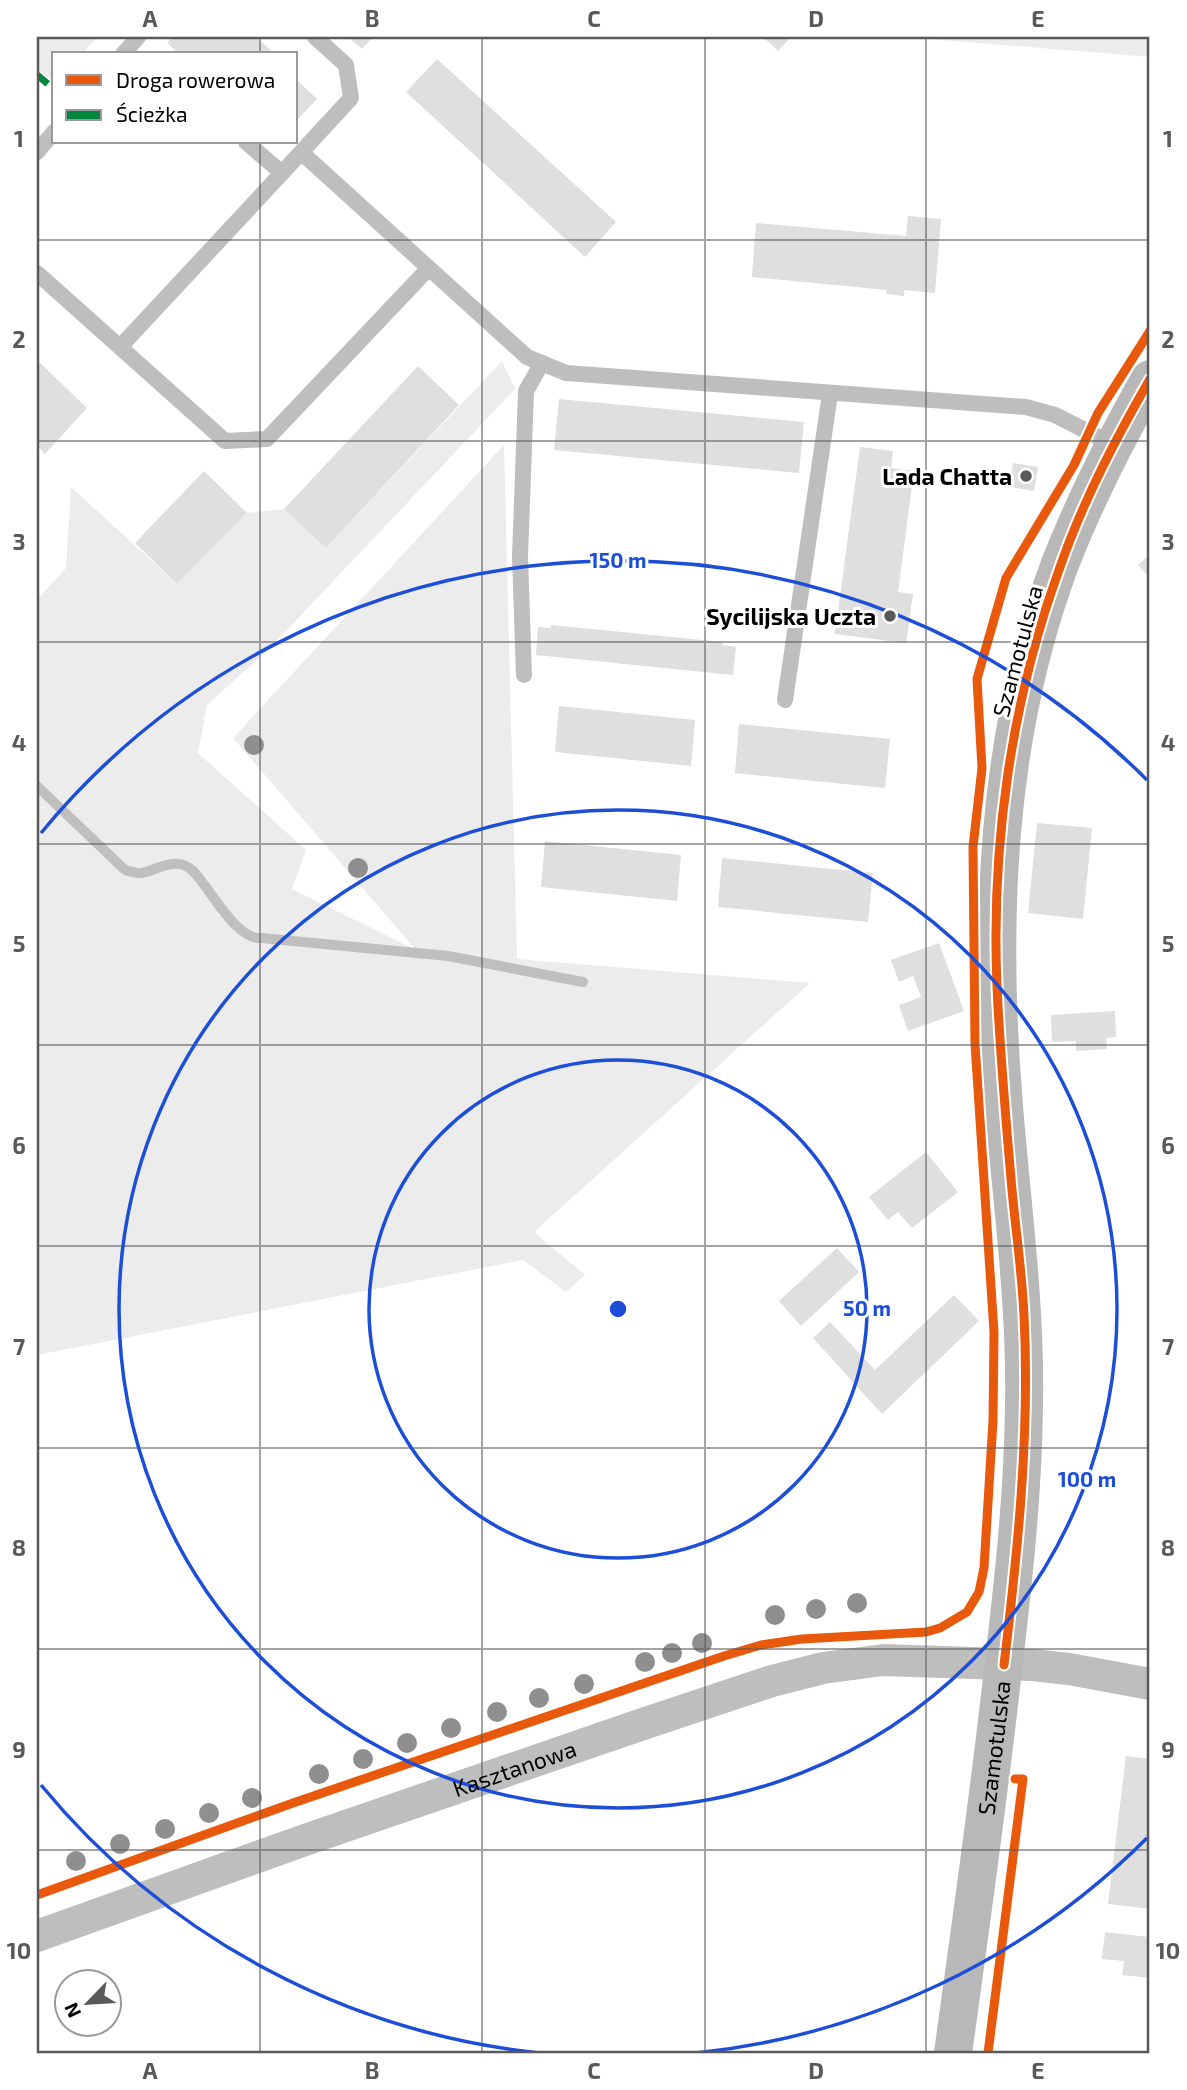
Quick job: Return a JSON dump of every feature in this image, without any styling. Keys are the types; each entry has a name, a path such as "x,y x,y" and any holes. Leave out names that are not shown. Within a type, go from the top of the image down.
{"street":[{"name":"Szamotulska","path":"953,2053 1004,1665 1021,1496 1024,1329 1004,1105 997,983 1000,847 1014,738 1045,609 1070,541 1114,445 1150,379"},
{"name":"Kasztanowa","path":"37,1936 305,1840 772,1681 823,1668 883,1660 1004,1665 1069,1669 1150,1684"}],"lane":[{"path":"120,347 351,98 346,65 315,37"},
{"path":"37,152 52,134"},
{"path":"248,144 282,173"},
{"path":"302,152 527,357 566,373 1037,409 1055,415 1114,445"},
{"path":"37,273 225,441 267,439 428,269"},
{"path":"524,675 520,557 526,391 542,363"},
{"path":"785,700 830,394"}],"shaded area":[{"path":"37,37 97,37 84,52 52,52 52,81 43,74 37,81"},
{"path":"906,37 1150,37 1150,57"},
{"path":"502,361 515,389 267,651 207,705 198,753 306,850 292,889 416,950 233,738 504,445 517,959 810,983 534,1232 585,1275 566,1292 523,1260 37,1355 37,600 66,568 71,487 177,584 247,513 284,509 326,548"}],"building":[{"path":"172,37 256,37 273,52 177,52 167,43"},
{"path":"348,37 373,37 362,49"},
{"path":"763,37 791,37 778,51"},
{"path":"437,59 616,222 585,257 406,92"},
{"path":"298,81 317,99 298,119"},
{"path":"908,216 941,219 935,293 904,290 904,296 886,294 887,290 752,277 756,223 906,236"},
{"path":"37,360 87,408 45,454 37,446"},
{"path":"418,366 459,405 326,548 284,509"},
{"path":"559,399 804,422 799,473 554,450"},
{"path":"860,447 893,451 891,468 914,471 898,592 913,594 906,643 835,634"},
{"path":"1013,463 1038,467 1034,491 1010,487"},
{"path":"204,471 247,513 177,584 135,543"},
{"path":"1150,554 1150,578 1138,565"},
{"path":"551,625 723,642 723,645 736,647 733,675 536,655 538,627 551,628"},
{"path":"559,706 695,720 691,766 555,752"},
{"path":"739,724 890,739 885,788 735,773"},
{"path":"1037,823 1092,828 1083,919 1028,913"},
{"path":"545,841 681,855 677,901 541,887"},
{"path":"722,858 873,873 868,922 718,907"},
{"path":"939,943 964,1011 908,1031 899,1005 921,997 913,976 899,982 891,960"},
{"path":"1115,1011 1116,1037 1106,1038 1107,1049 1076,1051 1076,1041 1052,1042 1051,1015"},
{"path":"926,1152 958,1192 912,1228 898,1212 888,1220 869,1197"},
{"path":"837,1248 859,1272 801,1326 779,1301"},
{"path":"954,1295 979,1321 882,1414 813,1338 830,1322 875,1370"},
{"path":"1126,1756 1150,1759 1150,1909 1108,1904"},
{"path":"1105,1932 1150,1937 1150,1978 1122,1975 1124,1961 1102,1959"}],"waterway":[{"path":"37,786 125,870 139,873 167,865 187,866 233,923 252,937 448,956 583,982"}],"marked path":[{"path":"37,75 52,87"}],"cycle path":[{"path":"37,1895 293,1803 724,1656 761,1645 802,1639 926,1632 940,1628 967,1612 979,1592 984,1568 993,1421 994,1332 975,1044 973,847 982,768 977,679 1006,578 1074,465 1098,413 1150,331"},
{"path":"1004,1665 1024,1447 1025,1359 1023,1299 1005,1114 997,986 997,880 1001,828 1017,723 1042,620 1068,545 1089,496 1150,379"},
{"path":"988,2053 1023,1779 1015,1779"}],"place":[{"name":"Lada Chatta","path":"1026,476"},
{"name":"Sycilijska Uczta","path":"890,616"}]}
